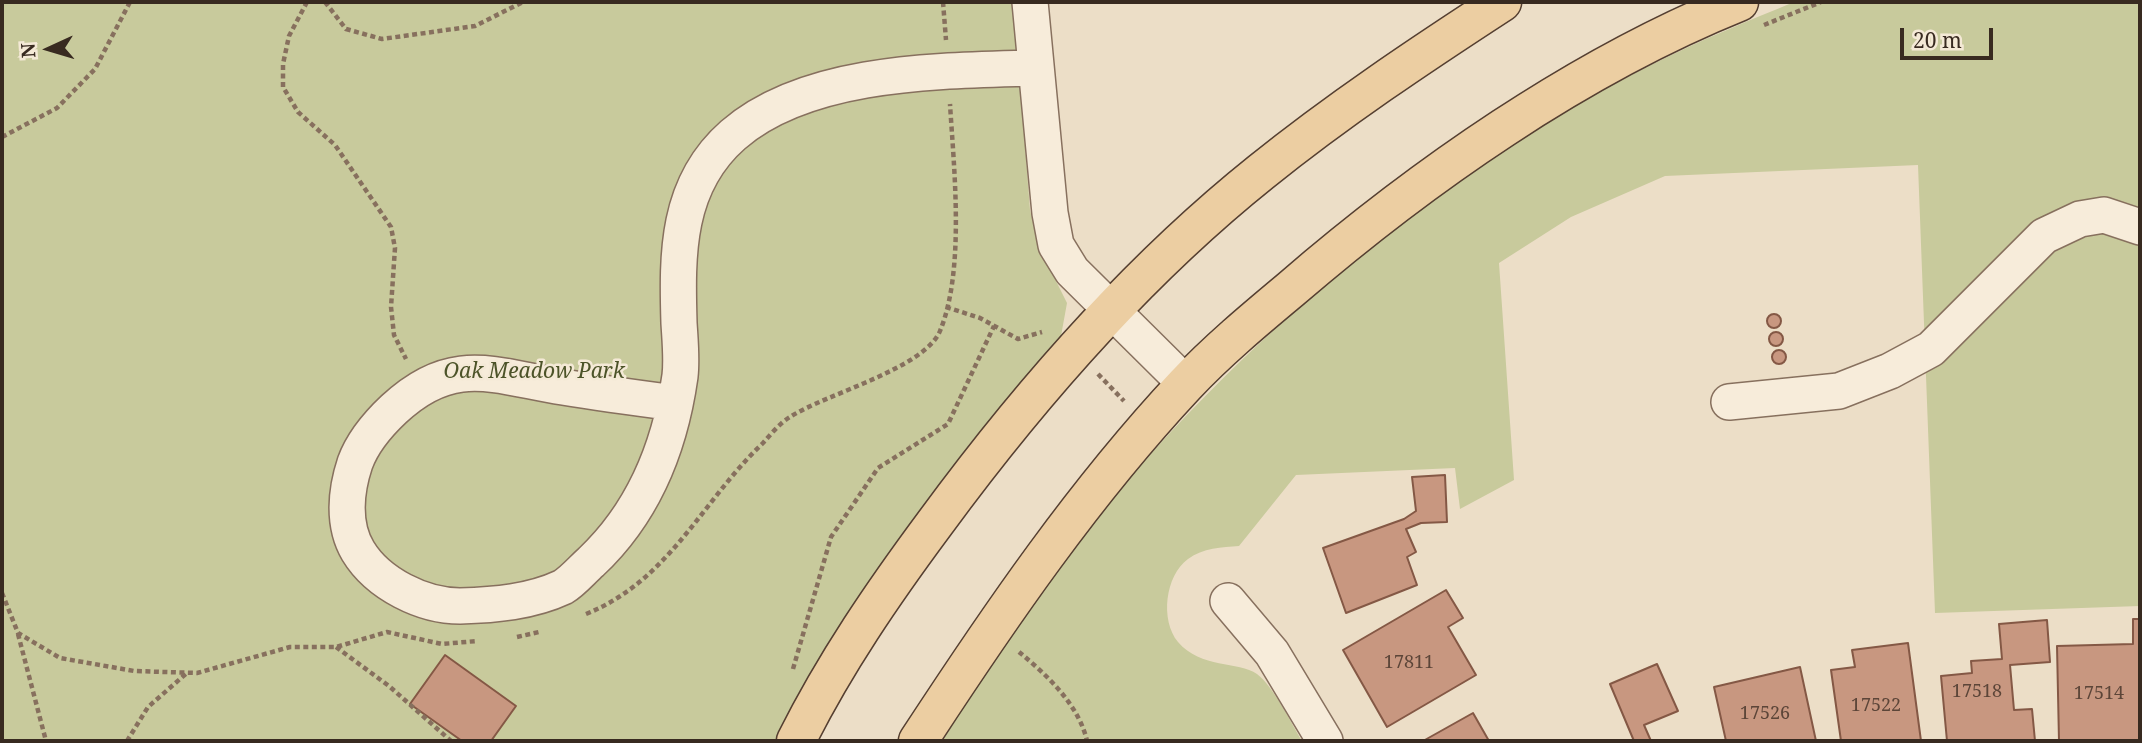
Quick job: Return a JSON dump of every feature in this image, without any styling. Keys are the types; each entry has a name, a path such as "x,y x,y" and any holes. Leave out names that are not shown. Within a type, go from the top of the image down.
{"main road":[{"path":"796,741 819,696 875,605 966,480 1112,309 1259,173 1364,92 1502,2"},
{"path":"918,741 993,631 1105,476 1186,384 1339,248 1425,181 1551,99 1693,20 1749,15"}],"street":[{"path":"1030,2 1050,213 1056,245 1072,271 1186,384"},
{"path":"675,403 559,387 504,374 462,373 433,380 377,425 359,452 348,483 346,509 358,550 384,578 411,595 445,606 521,601 566,586 607,547 645,495 667,438 675,403 681,372 677,255 683,219 696,183 711,159 733,135 766,112 799,97 886,79 948,71 1036,68"},
{"path":"1729,402 1839,391 1891,371 1931,349 2044,236 2080,219 2104,215 2140,227"},
{"path":"1228,601 1272,653 1325,741"}],"path":[{"path":"2,137 57,108 96,69 130,2"},
{"path":"307,2 289,36 283,64 283,87 298,112 335,145 391,227 395,248 391,307 394,335 419,389"},
{"path":"325,2 346,29 382,39 475,26 523,2"},
{"path":"578,617 614,602 676,549 735,469 789,417 908,362 939,333 954,281 954,159 943,2"},
{"path":"1749,15 1821,2"},
{"path":"946,307 994,326 1018,339 1038,334 1051,326 1149,426"},
{"path":"791,675 831,537 878,468 948,424 994,326"},
{"path":"2,593 18,633 46,741"},
{"path":"506,638 542,631"},
{"path":"993,631 1051,679 1085,730 1087,741"},
{"path":"18,633 60,658 134,671 197,673 290,647 337,647 387,632 442,644 482,641"},
{"path":"337,647 389,686 452,741"},
{"path":"127,741 148,707 188,672"}],"green space":[{"name":"Oak Meadow Park","path":"2,2 1014,2 1030,210 1040,249 1067,303 1061,336 972,441 889,552 817,668 777,741 2,741"},
{"path":"1794,2 2140,2 2140,606 1935,613 1918,165 1665,176 1571,217 1499,263 1514,480 1460,509 1455,468 1296,475 1239,546 1200,552 1188,559 1174,576 1167,611 1172,633 1178,642 1197,657 1240,667 1257,674 1276,696 1302,741 942,741 1043,586 1103,509 1169,434 1242,360 1320,289 1402,223 1486,162 1571,108 1657,62"}],"building":[{"path":"1774,314 1779,316 1779,326 1774,328 1769,326 1767,321 1769,316"},
{"path":"1776,332 1781,334 1781,344 1776,346 1771,344 1769,339 1771,334"},
{"path":"1779,350 1784,352 1784,362 1779,364 1774,362 1772,357 1774,352"},
{"path":"1445,475 1447,522 1421,523 1406,529 1416,552 1407,557 1417,585 1346,613 1323,548 1404,519 1416,511 1412,477"},
{"path":"1446,590 1463,618 1448,627 1476,675 1387,727 1343,650"},
{"path":"2133,619 2140,619 2140,741 2059,741 2057,646 2133,644"},
{"path":"2047,620 2050,662 2010,665 2014,710 2032,709 2035,741 1947,741 1941,676 1972,673 1971,661 2002,659 1999,624"},
{"path":"1908,643 1921,741 1841,741 1831,670 1855,667 1852,650"},
{"path":"445,655 516,706 491,741 462,741 410,704"},
{"path":"1657,664 1678,711 1644,725 1651,741 1634,741 1610,684"},
{"path":"1800,667 1816,741 1726,741 1714,687"},
{"path":"1473,713 1489,741 1423,741"}]}
